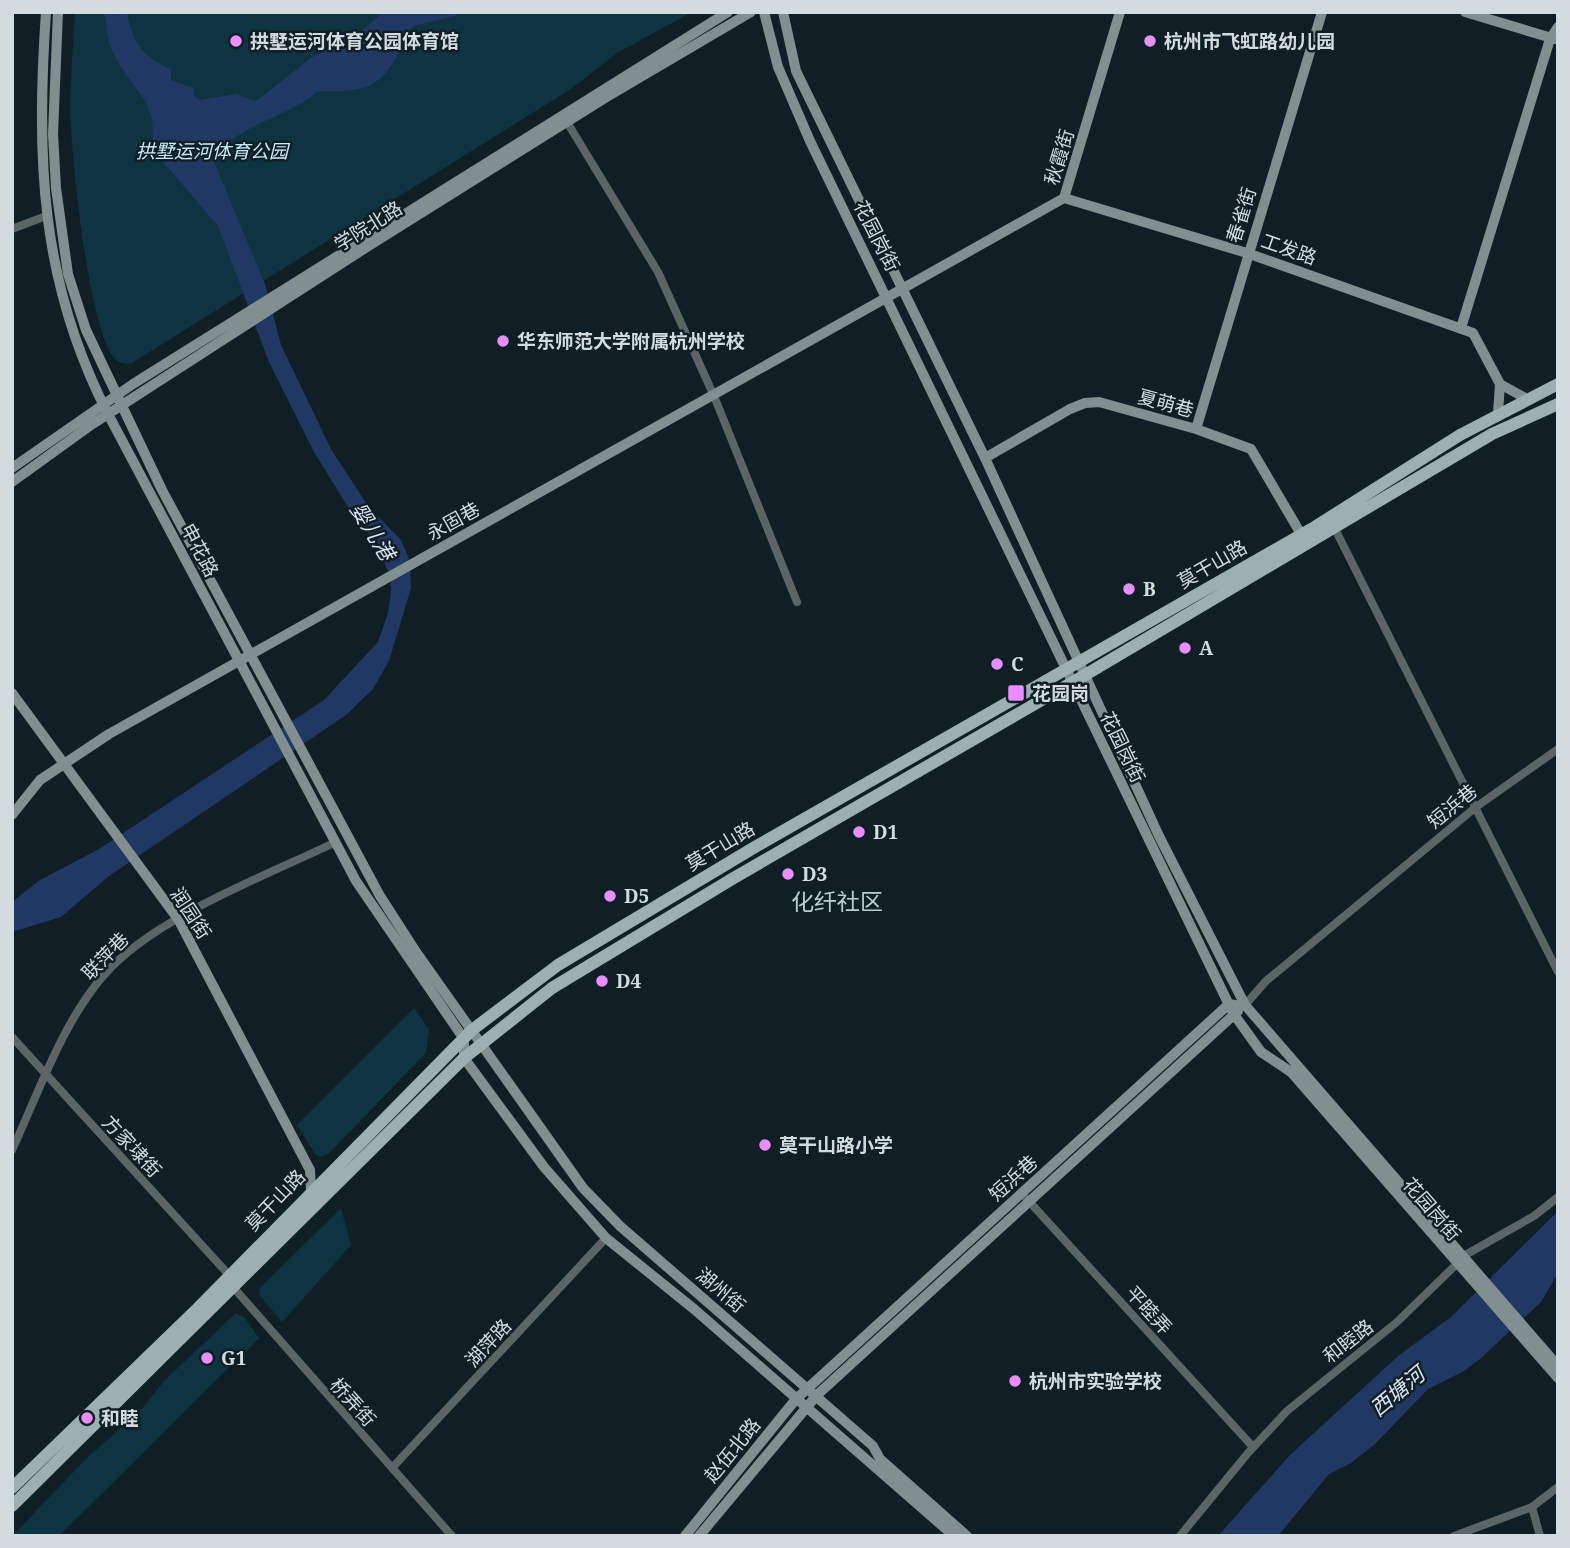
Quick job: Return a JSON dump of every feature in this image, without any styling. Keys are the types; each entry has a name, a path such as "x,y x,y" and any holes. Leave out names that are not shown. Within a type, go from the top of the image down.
{"main road":[{"name":"莫干山路","path":"12,1506 231,1281 311,1191 468,1034 575,953 1301,534 1498,413 1558,384"},
{"name":"莫干山路","path":"12,1488 464,1058 552,988 600,957 1492,434 1558,404"}],"street":[{"name":"申花路","path":"46,12 41,131 46,216 58,288 106,409 380,920 468,1034 482,1044"},
{"name":"申花路","path":"58,12 53,134 63,248 86,330 118,401 380,896 468,1034"},
{"name":"学院北路","path":"118,401 230,334 277,300 728,12"},
{"name":"学院北路","path":"12,468 106,409 245,314 277,300 751,12"},
{"name":"花园岗街","path":"764,12 778,67 810,141 1245,1005 1294,1069 1558,1378"},
{"name":"花园岗街","path":"783,12 796,71 985,458 1072,665"},
{"name":"秋霞街","path":"889,299 1064,198 1120,12"},
{"name":"春雀街","path":"1196,429 1322,12"},
{"path":"1465,12 1554,39"},
{"path":"1461,328 1558,27"},
{"path":"567,122 658,272 714,396 797,602"},
{"name":"工发路","path":"1064,198 1247,253 1473,332 1500,384"},
{"path":"12,229 46,216"},
{"name":"永固巷","path":"12,815 40,780 109,734 889,299"},
{"path":"1498,413 1500,384 1527,399"},
{"name":"夏萌巷","path":"985,458 1085,403 1099,402 1196,429 1251,449 1301,534"},
{"name":"学院北路","path":"12,482 106,409"},
{"path":"1334,527 1558,972"},
{"name":"花园岗街","path":"1079,678 1234,1015 1261,1052 1294,1069 1558,1366"},
{"name":"润园街","path":"12,693 178,919 310,1170 311,1191"},
{"name":"短浜巷","path":"817,1395 1031,1203 1245,1005 1266,981 1476,807 1558,749"},
{"name":"联萍巷","path":"12,1150 81,1007 104,975 133,946 178,919 336,842"},
{"path":"1229,1004 1245,1005"},
{"name":"短浜巷","path":"808,1387 1229,1004"},
{"path":"464,1058 468,1034"},
{"name":"方家埭街","path":"12,1037 231,1281"},
{"name":"湖州街","path":"482,1044 583,1188 629,1234 817,1395 954,1536"},
{"name":"湖州街","path":"464,1058 544,1167 606,1238 796,1399 967,1536"},
{"path":"310,1170 329,1173"},
{"name":"平睦弄","path":"1022,1193 1253,1447"},
{"name":"和睦路","path":"1180,1536 1287,1410 1397,1322 1467,1254 1534,1216 1558,1197"},
{"name":"湖萍路","path":"392,1468 606,1238"},
{"name":"桥弄街","path":"231,1281 452,1536"},
{"name":"赵伍北路","path":"685,1536 808,1387"},
{"name":"赵伍北路","path":"699,1536 817,1395"},
{"path":"1454,1536 1532,1507 1558,1487"},
{"path":"1532,1507 1540,1536"}],"green space":[{"name":"拱墅运河体育公园","path":"75,12 692,12 617,53 571,89 132,363 126,364 116,360 106,343 97,315 82,238 70,103"},
{"path":"414,1008 429,1029 426,1053 328,1154 321,1157 316,1155 297,1125"},
{"path":"341,1208 351,1245 282,1322 260,1296 259,1289"},
{"path":"236,1313 245,1318 259,1338 59,1536 12,1536 87,1458 140,1411 165,1380"}],"water":[{"name":"婴儿港","path":"104,12 127,12 132,33 141,48 153,60 171,69 171,80 193,88 194,96 200,100 236,94 256,101 311,58 329,48 344,45 384,12 458,12 455,16 413,26 393,64 377,81 346,91 318,91 232,140 221,150 214,162 265,284 281,345 331,449 368,506 401,540 410,561 411,588 389,661 373,689 346,715 109,876 61,917 12,932 12,902 40,880 99,849 324,700 378,642 388,613 391,592 390,576 376,543 348,507 314,452 269,362 218,226 163,162 153,141 152,118 145,101 120,66 109,44"},
{"name":"西塘河","path":"1558,1211 1558,1273 1541,1302 1480,1359 1464,1371 1428,1389 1375,1444 1351,1463 1329,1474 1278,1536 1218,1536 1290,1455 1398,1356 1451,1317"}],"place":[{"name":"拱墅运河体育公园体育馆","path":"236,41"},
{"name":"杭州市飞虹路幼儿园","path":"1150,41"},
{"name":"华东师范大学附属杭州学校","path":"503,341"},
{"name":"B","path":"1129,589"},
{"name":"A","path":"1185,648"},
{"name":"C","path":"997,664"},
{"name":"花园岗","path":"1016,693"},
{"name":"D1","path":"859,832"},
{"name":"D3","path":"788,874"},
{"name":"D5","path":"610,896"},
{"name":"D4","path":"602,981"},
{"name":"莫干山路小学","path":"765,1145"},
{"name":"G1","path":"207,1358"},
{"name":"杭州市实验学校","path":"1015,1381"},
{"name":"和睦","path":"87,1418"}],"district":[{"name":"化纤社区","path":"837,901"}]}
